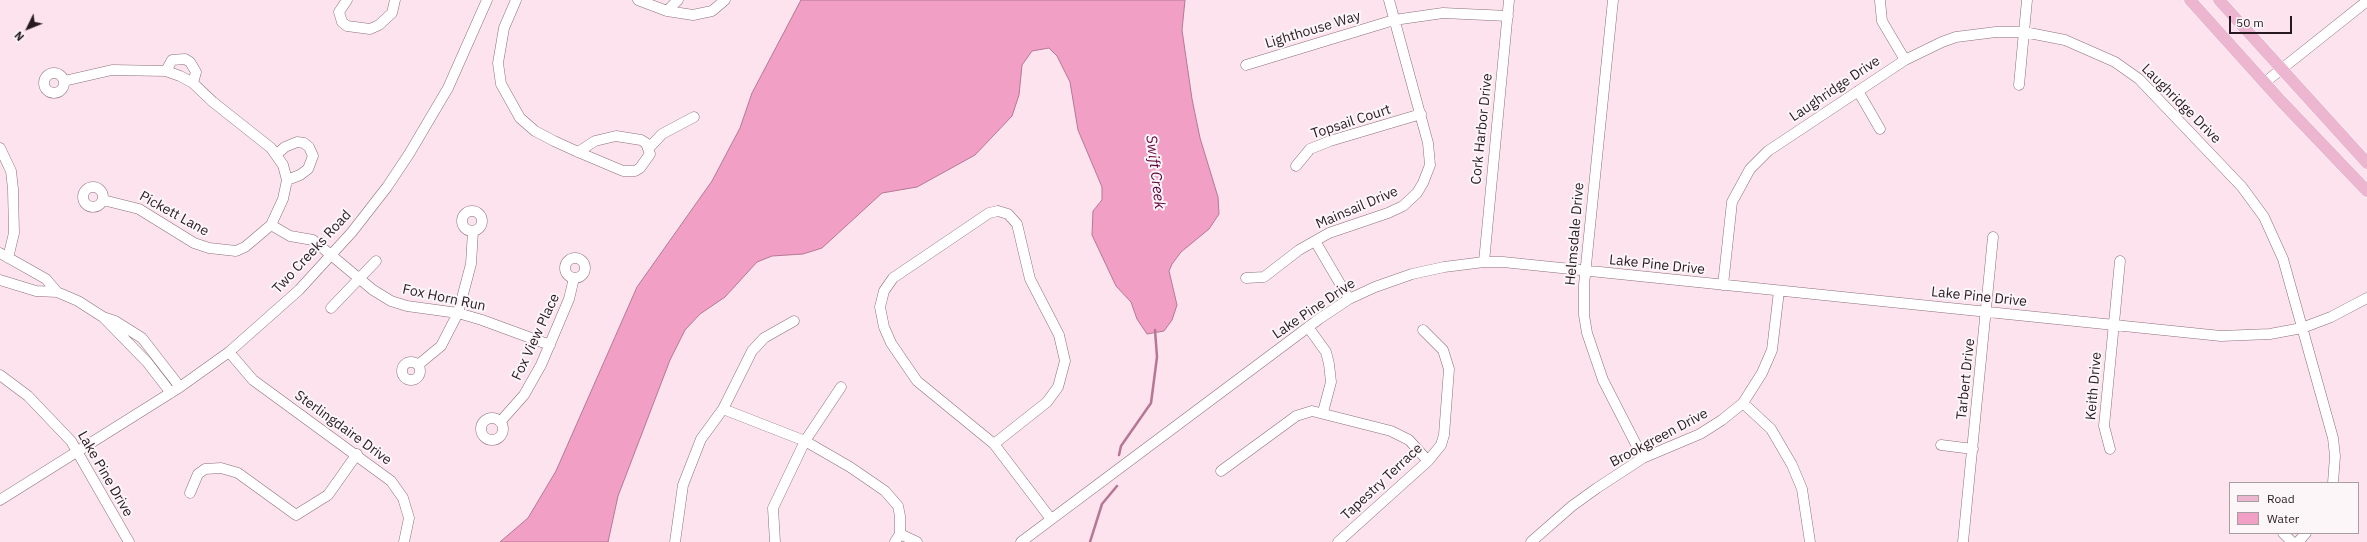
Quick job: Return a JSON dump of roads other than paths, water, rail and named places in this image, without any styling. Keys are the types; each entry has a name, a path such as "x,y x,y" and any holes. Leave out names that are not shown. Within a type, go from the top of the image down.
{"main road":[{"path":"2190,0 2264,82 2367,191"},
{"path":"2219,0 2367,163"}],"street":[{"path":"347,0 339,12 342,22 348,26 370,29 378,25 392,13 395,0"},
{"name":"Two Creeks Road","path":"0,500 77,450 171,393 229,352 277,310 332,256 387,187 424,131 448,88 487,0"},
{"path":"516,0 504,28 500,43 498,63 501,84 515,110 527,124 578,152 629,172 635,171 646,163 650,154 649,148 641,140 616,136 595,141 578,152"},
{"path":"638,0 667,11 693,15 712,11 724,0"},
{"path":"667,11 678,0"},
{"name":"Mainsail Drive","path":"1349,300 1314,241 1343,228 1388,213 1403,206 1417,193 1423,183 1430,165 1428,143 1421,114 1389,0"},
{"name":"Cork Harbor Drive","path":"1484,262 1509,0"},
{"name":"Helmsdale Drive","path":"1613,0 1585,272 1584,315 1590,344 1603,380 1643,458"},
{"path":"2019,85 2027,0"},
{"path":"1880,1 1882,21 1905,60"},
{"path":"2264,82 2367,1"},
{"name":"Lighthouse Way","path":"1246,65 1394,20 1443,13 1508,16"},
{"name":"Laughridge Drive","path":"1723,285 1730,213 1736,192 1750,169 1768,151 1905,60 1956,37 1996,32 2024,32 2065,40 2115,62 2139,79 2242,187 2264,217 2283,259 2333,438 2335,456 2333,482"},
{"path":"166,72 172,60 185,59 190,62 196,72 193,83"},
{"path":"64,81 112,70 166,72 180,76 193,83 213,102 263,140 277,154 287,180 283,199 271,225"},
{"path":"1858,91 1880,129"},
{"name":"Topsail Court","path":"1296,166 1310,149 1330,141 1421,114"},
{"path":"649,148 662,134 694,117"},
{"path":"277,154 285,147 297,142 304,143 309,147 313,156 308,169 300,175 287,180"},
{"path":"0,148 11,171 14,196 14,232 4,255 46,279 57,292"},
{"name":"Pickett Lane","path":"103,200 139,208 194,243 227,252 245,247 271,225"},
{"path":"994,444 1047,402 1058,387 1065,361 1059,335 1030,279 1017,224 1008,214 998,211 989,213 893,278 884,291 880,308 884,326 891,342 917,381 994,444 1051,520"},
{"name":"Fox Horn Run","path":"271,225 290,236 313,240 359,279 392,301 407,306 458,313 509,328 550,345"},
{"path":"418,365 441,346 458,313 471,264 473,231"},
{"name":"Tarbert Drive","path":"1962,542 1973,449 1993,237"},
{"path":"1246,278 1264,277 1314,241"},
{"path":"331,308 349,287 376,261"},
{"name":"Keith Drive","path":"2110,449 2104,426 2120,261"},
{"name":"Lake Pine Drive","path":"1021,542 1308,327 1349,300 1376,286 1412,274 1484,262 2236,336 2270,334 2302,328 2331,317 2367,298"},
{"name":"Fox View Place","path":"500,422 524,395 550,345 572,290 574,278"},
{"path":"0,280 36,291 57,292 78,301 103,317 147,362 171,393"},
{"name":"Brookgreen Drive","path":"1536,540 1583,497 1643,458 1700,434 1722,420 1744,403 1762,373 1772,350 1779,291"},
{"path":"103,317 115,321 142,338 180,387"},
{"path":"675,542 684,486 694,454 702,439 723,409 752,351 764,338 794,320"},
{"path":"1308,327 1326,352 1329,364 1331,382 1323,412"},
{"name":"Tapestry Terrace","path":"1338,542 1428,461 1438,450 1444,435 1449,369 1443,350 1423,330"},
{"name":"Sterlingdaire Drive","path":"229,352 253,380 357,454 391,481 403,498 410,518 404,542"},
{"name":"Lake Pine Drive","path":"0,374 34,401 77,450 129,542"},
{"path":"775,542 773,508 805,440 841,387"},
{"path":"1744,403 1771,429 1792,465 1802,489 1810,542"},
{"path":"723,409 805,440 850,467 892,497 898,506 900,516 898,538 917,542"},
{"path":"1221,471 1296,416 1306,412 1323,412 1396,433 1409,440 1428,461"},
{"path":"1941,445 1973,449"},
{"path":"190,493 198,474 205,469 221,468 238,474 296,515 328,495 357,454"},
{"path":"2284,534 2292,542"},
{"path":"2298,542 2305,534"}],"water":[{"path":"801,0 1185,0 1182,30 1192,99 1200,138 1218,197 1219,214 1209,229 1181,252 1172,264 1169,271 1177,305 1172,320 1164,331 1147,334 1137,319 1131,302 1116,286 1092,235 1093,211 1102,200 1102,187 1078,130 1070,82 1057,56 1049,48 1032,51 1022,65 1019,95 1012,116 975,155 917,187 882,193 822,248 803,254 772,256 757,262 725,297 700,314 685,330 670,360 618,496 608,542 500,542 528,518 556,471 637,287 712,181 740,128 752,93"}],"waterway":[{"name":"Swift Creek","path":"1119,455 1121,446 1151,403 1157,357 1155,330"},
{"name":"Swift Creek","path":"1090,542 1102,504 1117,486"}]}
